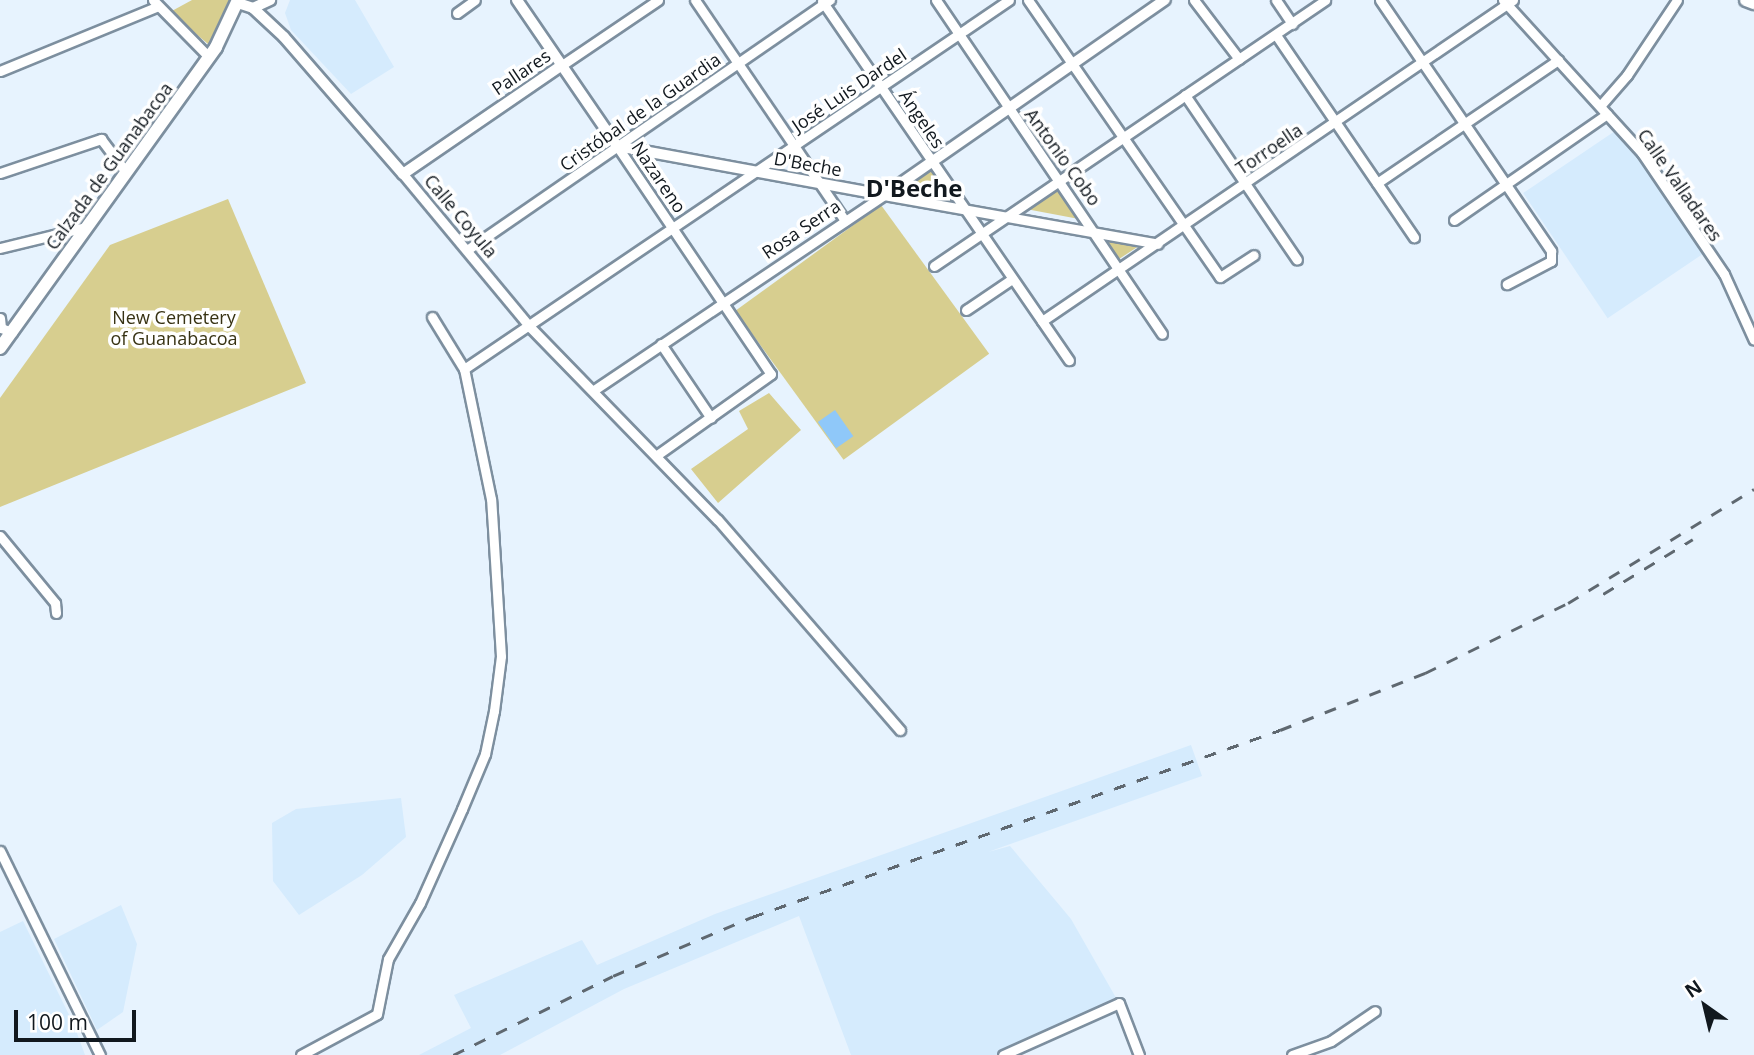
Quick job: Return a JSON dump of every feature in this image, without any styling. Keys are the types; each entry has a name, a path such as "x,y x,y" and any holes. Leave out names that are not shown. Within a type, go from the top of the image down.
{"main road":[{"path":"1746,0 1754,3"},
{"name":"Calzada de Guanabacoa","path":"0,348 3,327 86,228 209,57 238,1"}],"street":[{"path":"253,8 270,0"},
{"path":"457,13 475,0"},
{"name":"Nazareno","path":"517,0 771,374 711,418"},
{"name":"Pallares","path":"403,174 658,0"},
{"path":"695,0 845,221"},
{"name":"Antonio Cobo","path":"936,0 1096,230 1162,334"},
{"name":"José Luis Dardel","path":"464,369 530,327 1009,0"},
{"path":"1028,0 1220,277 1254,255"},
{"name":"Rosa Serra","path":"594,390 884,195 1165,0"},
{"path":"1194,0 1239,59"},
{"path":"1276,0 1292,24"},
{"path":"934,266 1325,0"},
{"path":"1380,0 1503,185 1551,251 1551,261 1507,284"},
{"path":"1600,106 1627,75 1677,0"},
{"name":"Calle Coyula","path":"238,1 253,8 284,37 403,174 530,327 657,455 900,730"},
{"name":"Cristóbal de la Guardia","path":"467,250 825,1"},
{"name":"Ángeles","path":"825,1 1069,360"},
{"name":"Torroella","path":"1042,321 1423,64 1508,2"},
{"name":"Calle Valladares","path":"1508,2 1642,153 1724,274 1754,340"},
{"path":"0,71 155,4 209,57"},
{"path":"1276,35 1414,237"},
{"path":"1377,183 1558,60"},
{"path":"1185,95 1297,260"},
{"path":"1454,220 1607,114"},
{"path":"0,173 101,139 126,172"},
{"name":"D'Beche","path":"617,146 819,184 1096,230 1158,244"},
{"path":"0,248 86,228"},
{"path":"966,310 1012,279"},
{"path":"301,1055 377,1014 388,960 420,903 485,754 501,656 499,582 491,499 464,369 432,317"},
{"path":"657,455 711,418 661,344"},
{"path":"0,536 55,603 56,613"},
{"path":"0,851 100,1055"},
{"path":"1003,1055 1119,1003 1139,1055"},
{"path":"1292,1055 1331,1041 1375,1012"}],"shaded area":[{"path":"290,0 355,0 394,67 351,94 291,30 285,13"},
{"path":"1621,127 1705,252 1608,318 1523,193"},
{"path":"1191,745 1202,776 988,852 1010,846 1071,919 1119,1003 1003,1055 851,1055 799,916 624,989 500,1055 419,1055 471,1028 454,995 582,940 597,965 715,914"},
{"path":"401,798 406,837 362,875 299,915 273,881 272,823 296,809"},
{"path":"121,905 137,944 123,1012 97,1030 54,939"},
{"path":"23,921 74,1025 85,1055 0,1055 0,932"}],"green space":[{"path":"192,0 231,0 226,18 208,44 170,12"},
{"path":"931,165 956,202 890,193"},
{"path":"1056,187 1079,219 1026,209"},
{"name":"New Cemetery of Guanabacoa","path":"228,199 306,383 0,507 0,398 110,245"},
{"path":"881,205 989,354 844,460 735,311"},
{"path":"1102,234 1145,242 1119,259"},
{"path":"769,393 801,430 718,503 691,469 748,429 739,411"}],"water":[{"path":"835,410 853,436 836,448 818,422"}],"railway":[{"path":"453,1055 613,976 752,917 1280,730 1425,673 1568,603 1754,489"},
{"path":"1603,594 1693,539"}],"district":[{"name":"D'Beche","path":"914,188"}]}
